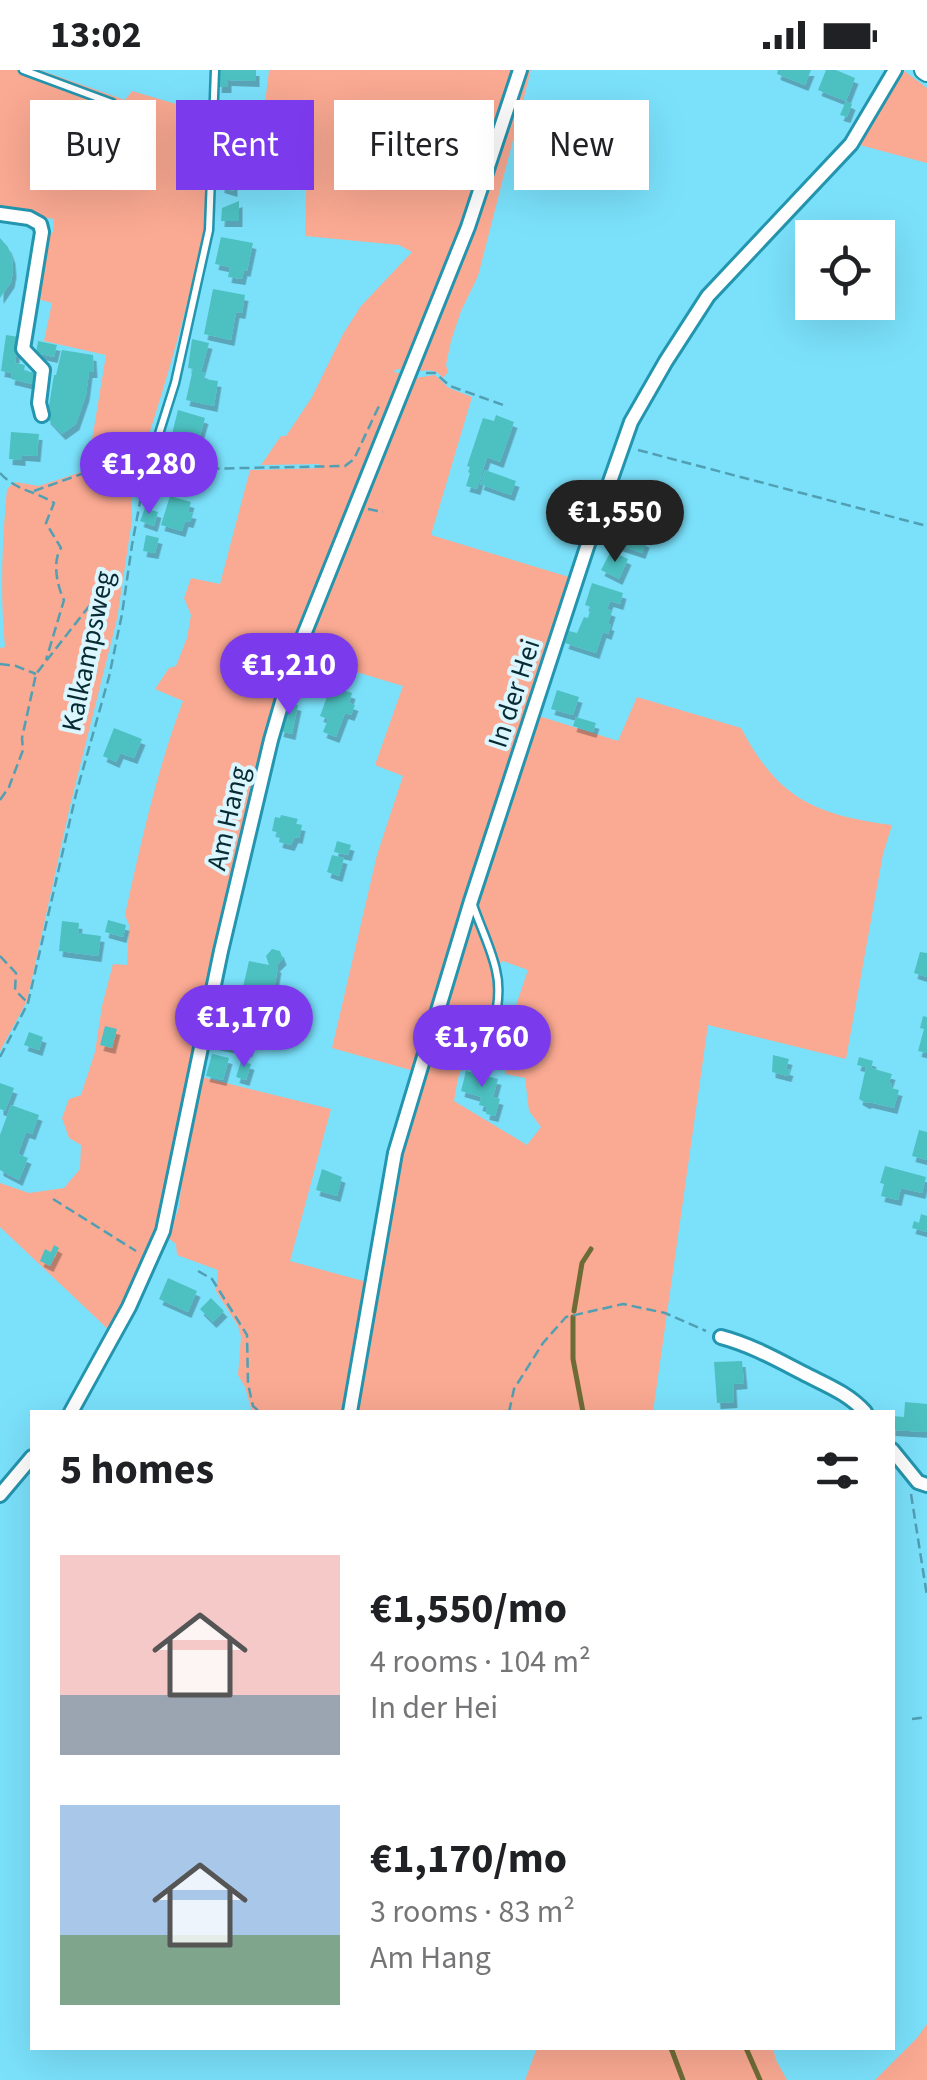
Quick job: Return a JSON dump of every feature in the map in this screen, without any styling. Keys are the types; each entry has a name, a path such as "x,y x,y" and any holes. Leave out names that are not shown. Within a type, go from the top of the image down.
{"street":[{"name":"Am Hang","path":"72,1410 152,1261 168,1214 221,951 271,740 295,657 468,227 520,70"},
{"name":"In der Hei","path":"350,1410 394,1153 472,901 631,422 708,296 851,144 895,70"},
{"path":"0,214 30,218 40,224 42,232 23,348 44,370 38,403 42,415"},
{"path":"722,1337 750,1345 835,1388 863,1410"},
{"path":"895,1454 918,1482 927,1485"},
{"path":"0,1495 30,1460"}],"lane":[{"path":"22,70 104,100"},
{"path":"158,437 175,382 209,230 215,70"},
{"path":"472,901 496,970 498,990 486,1055"}],"path":[{"path":"410,373 436,374 450,386 506,406"},
{"name":"Kalkampsweg","path":"0,1057 28,1004 76,794 108,677 146,470 158,437"},
{"path":"622,446 927,526"},
{"path":"34,491 104,466 146,470 344,466 358,452"},
{"path":"0,473 18,489 34,491 54,503 46,524 61,548 57,554 58,588 64,600 46,660"},
{"path":"0,800 24,750 22,738 36,674 90,605"},
{"path":"0,664 36,674"},
{"path":"0,956 16,972 15,990 28,1004"},
{"path":"53,1199 152,1261"},
{"path":"198,1271 212,1279 247,1334 248,1384 258,1410"},
{"path":"509,1410 514,1388 542,1342 566,1316 623,1304 665,1313 722,1337"},
{"path":"907,1470 927,1596"},
{"path":"912,1720 927,1717"}],"shaded area":[{"path":"0,70 40,70 125,100 132,91 176,104 176,190 211,190 174,351 138,468 132,469 132,520 117,619 27,1001 0,1051 0,648 5,647 2,568 7,489 15,482 39,486 87,470 106,355 44,341 52,303 35,295 54,219 0,210"},
{"path":"269,70 514,70 494,131 494,100 334,100 334,190 475,190 407,370 393,372 405,374 288,661 161,1212 141,1267 110,1331 0,1227 0,1183 29,1193 64,1188 80,1169 81,1145 69,1138 62,1118 69,1099 81,1095 95,1052 113,964 127,965 129,925 125,915 157,780 183,701 155,689 169,668 176,666 187,638 191,615 184,598 191,578 220,584 250,470 320,468 320,464 261,465 312,397 361,306 412,252 399,245 305,236 306,190 314,190 314,100 265,100"},
{"path":"524,70 531,70 523,100 515,100"},
{"path":"903,70 927,88 927,163 856,144 896,74"},
{"path":"514,105 514,136 478,276 451,341 448,372 443,378 434,371 417,371 486,190 494,190 494,166"},
{"path":"435,375 449,388 472,397 431,535 569,577 414,1071 332,1048 377,855 403,776 375,765 403,686 303,656 415,378"},
{"path":"637,697 741,728 770,772 802,799 842,816 892,825 883,854 846,1059 708,1025 653,1410 251,1410 238,1375 238,1326 216,1291 218,1270 177,1255 176,1244 168,1238 179,1207 184,1159 202,1077 331,1109 290,1261 374,1284 400,1148 466,928 539,716 618,741","holes":["503,961 528,970 510,1023 501,1021 498,1040 506,1074 525,1078 529,1111 541,1127 527,1145 454,1101 461,1070 483,1047 490,1029 494,999 491,969"]},
{"path":"927,2024 927,2080 875,2080 917,2038"},
{"path":"536,2050 774,2050 787,2080 525,2080"}],"building":[{"path":"219,70 256,70 256,81 228,80 228,87 218,87"},
{"path":"778,70 811,70 805,85 777,74"},
{"path":"826,70 855,78 846,101 818,90"},
{"path":"846,101 852,104 847,117 840,115"},
{"path":"239,201 239,221 221,221 222,208"},
{"path":"221,237 253,243 242,279 228,277 230,267 215,264"},
{"path":"0,238 8,247 13,272 0,298"},
{"path":"213,289 245,295 242,313 236,312 231,340 204,334"},
{"path":"6,335 19,337 15,363 25,365 24,371 38,373 36,385 11,379 12,373 1,371"},
{"path":"192,339 209,343 201,372 205,373 204,379 218,381 214,406 186,400 193,369 188,368"},
{"path":"38,341 57,345 54,357 36,353"},
{"path":"62,350 93,355 94,372 89,372 76,424 62,434 47,418"},
{"path":"178,410 205,418 198,442 185,438 181,453 168,450"},
{"path":"496,415 514,422 500,462 487,457 477,489 466,486 470,473 467,466 483,418 494,421"},
{"path":"11,432 39,434 37,456 9,459"},
{"path":"485,470 516,481 511,495 480,484"},
{"path":"170,496 191,502 188,512 193,513 182,531 161,525"},
{"path":"630,498 664,509 660,521 649,517 642,553 615,544"},
{"path":"145,508 158,512 154,526 140,521"},
{"path":"146,535 159,538 155,553 143,551"},
{"path":"611,551 628,559 619,579 601,570"},
{"path":"592,583 623,593 620,604 610,601 607,609 612,611 608,624 611,625 608,634 603,632 596,653 565,643 569,631 577,633 584,617 588,618 591,607 585,605"},
{"path":"331,686 352,693 349,703 355,705 351,715 345,713 336,737 323,732 328,719 320,716"},
{"path":"557,690 579,697 573,715 551,709"},
{"path":"286,702 298,705 292,734 280,731"},
{"path":"576,717 596,723 593,732 573,726"},
{"path":"114,728 142,739 134,758 120,753 116,762 103,756"},
{"path":"275,817 298,819 296,824 302,825 299,838 295,837 291,845 279,842 277,832 272,831"},
{"path":"337,841 351,845 348,855 334,852"},
{"path":"332,855 344,858 339,876 327,872"},
{"path":"108,920 126,925 123,937 105,932"},
{"path":"62,921 79,923 78,933 101,936 98,956 59,951"},
{"path":"272,949 280,951 283,959 276,966 273,994 266,992 263,1006 240,1000 249,961 269,965 266,956"},
{"path":"920,952 927,953 927,977 914,973"},
{"path":"923,1016 927,1017 927,1053 918,1051"},
{"path":"218,1023 253,1030 249,1051 214,1044"},
{"path":"105,1026 117,1029 112,1048 100,1045"},
{"path":"29,1032 43,1037 39,1050 24,1045"},
{"path":"212,1054 229,1058 223,1080 206,1076"},
{"path":"773,1055 789,1059 788,1076 772,1072"},
{"path":"859,1057 873,1061 871,1068 892,1074 891,1088 899,1090 894,1108 859,1099 866,1067 857,1065"},
{"path":"241,1061 251,1064 246,1080 236,1077"},
{"path":"466,1071 498,1079 493,1097 500,1099 495,1116 486,1114 487,1107 479,1105 481,1097 461,1091"},
{"path":"0,1083 14,1088 5,1111 0,1109"},
{"path":"11,1105 39,1115 32,1134 26,1132 18,1154 28,1158 19,1180 0,1170 0,1135"},
{"path":"919,1130 927,1132 927,1160 912,1156"},
{"path":"885,1166 926,1177 922,1193 901,1188 898,1200 881,1196"},
{"path":"322,1169 342,1177 337,1196 316,1190"},
{"path":"921,1214 927,1216 927,1232 912,1228 914,1221 919,1223"},
{"path":"54,1245 59,1248 50,1266 40,1261 45,1249 51,1252"},
{"path":"168,1278 197,1291 188,1312 159,1299"},
{"path":"211,1298 224,1311 213,1322 200,1309"},
{"path":"742,1361 744,1383 733,1384 734,1402 717,1403 714,1362"},
{"path":"905,1402 927,1404 927,1432 895,1430 895,1416 904,1417"}],"waterway":[{"path":"574,1311 582,1263 591,1249"},
{"path":"573,1317 573,1359 583,1410"},
{"path":"672,2050 683,2080"},
{"path":"747,2050 760,2080"}]}
